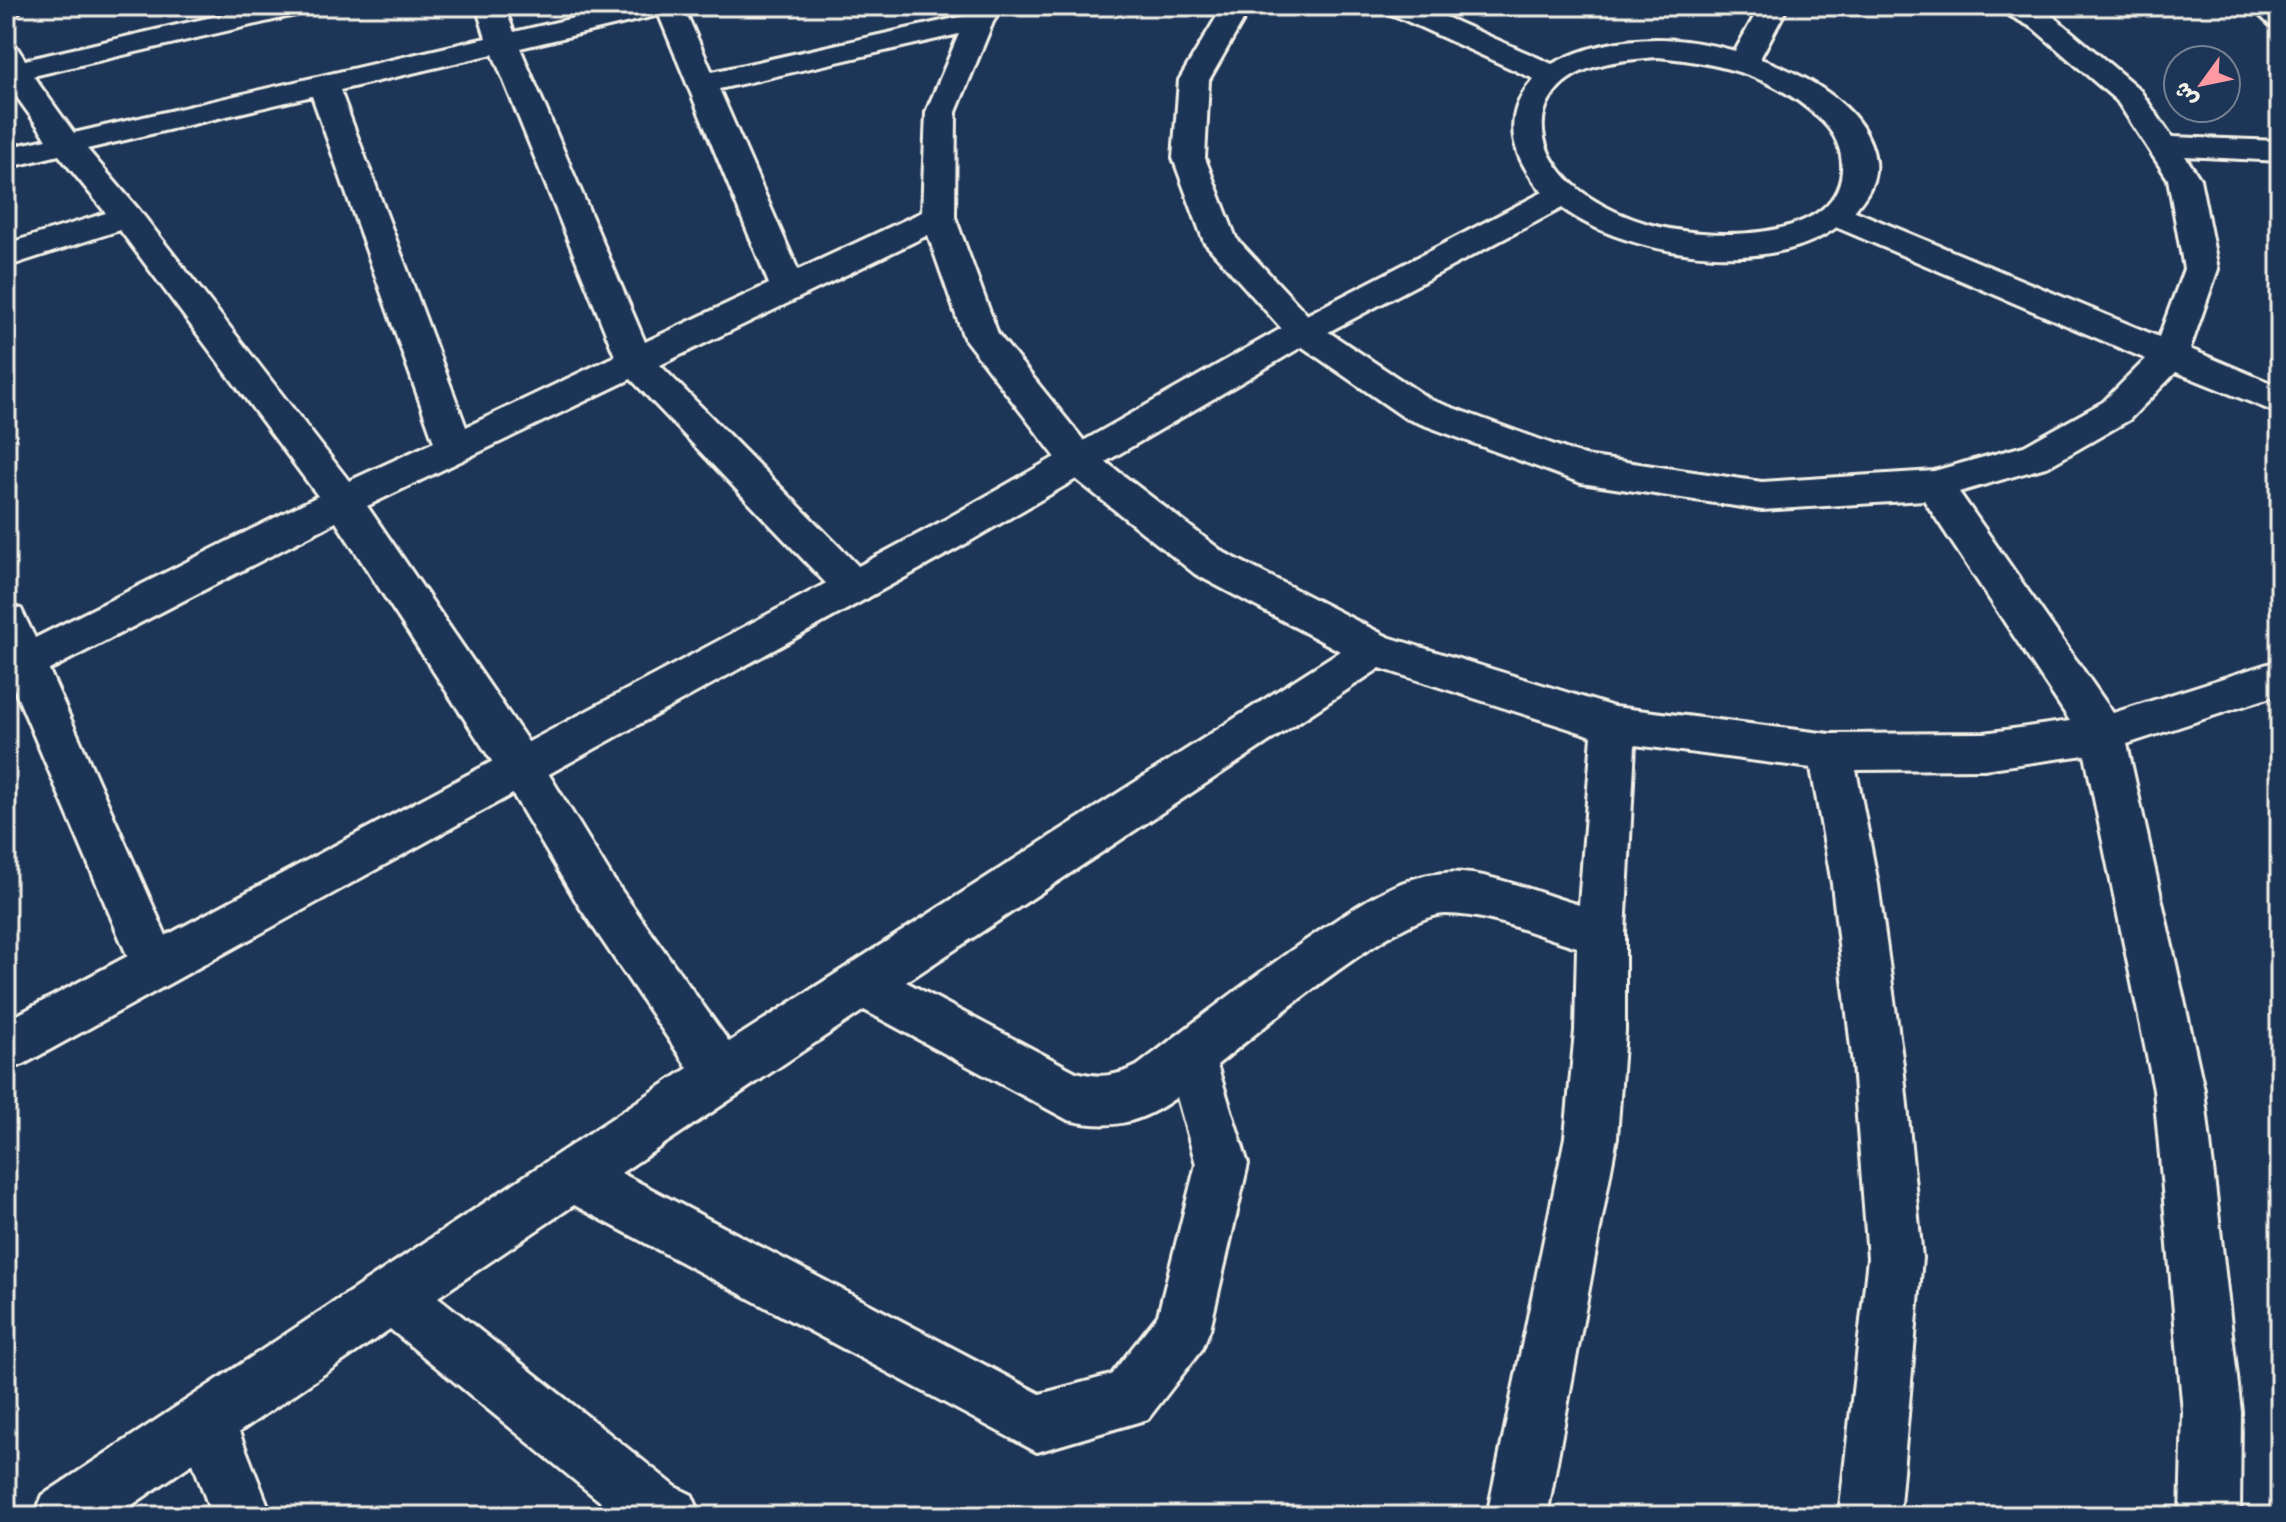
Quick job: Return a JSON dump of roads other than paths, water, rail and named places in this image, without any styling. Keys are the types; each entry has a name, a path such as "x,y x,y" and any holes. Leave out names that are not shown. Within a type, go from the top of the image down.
{"street":[{"path":"298,6 9,66 65,143 127,217 343,501 521,768 595,891 722,1075"},
{"path":"490,6 635,361 854,587"},
{"path":"6,158 662,6"},
{"path":"669,6 788,288"},
{"path":"1242,6 1232,14 1194,80 1189,158 1221,242 1303,331 1418,409 1581,469 1762,496 1934,485 2036,456 2116,411 2170,356 2201,269 2184,179 2128,95 2043,22 2013,6"},
{"path":"1397,6 1553,76"},
{"path":"1744,62 1774,6"},
{"path":"2264,6 2280,19"},
{"path":"704,83 985,13"},
{"path":"985,13 941,112 938,217 982,338 1080,462 1209,563 1375,650 1614,725 1830,752 1984,751 2103,734 2280,677"},
{"path":"1658,48 1701,52 1744,62 1795,84 1834,114 1856,148 1857,184 1836,215 1802,234 1757,244 1705,245 1652,236 1604,218 1564,194 1535,163 1524,131 1530,101 1553,76 1581,61 1617,51 1658,48"},
{"path":"323,85 455,448"},
{"path":"2162,146 2280,151"},
{"path":"6,1047 854,587 1080,462 1303,331 1564,194"},
{"path":"1836,215 2280,401"},
{"path":"6,256 127,217"},
{"path":"15,668 343,501 938,217"},
{"path":"1934,485 2103,734 2179,1090 2212,1412 2210,1516"},
{"path":"6,620 15,668 155,965"},
{"path":"64,1516 722,1075 1375,650"},
{"path":"1517,1516 1591,1137 1600,1031 1601,933 1614,725"},
{"path":"1830,752 1859,914 1878,1065 1895,1258 1869,1516"},
{"path":"863,984 1068,1095 1098,1102 1126,1098 1155,1083 1284,982 1377,919 1414,899 1445,893 1480,897 1601,933"},
{"path":"574,1176 1037,1423 1128,1399 1182,1329 1222,1164 1190,1057"},
{"path":"394,1297 655,1508 671,1516"},
{"path":"207,1422 242,1516"}]}
